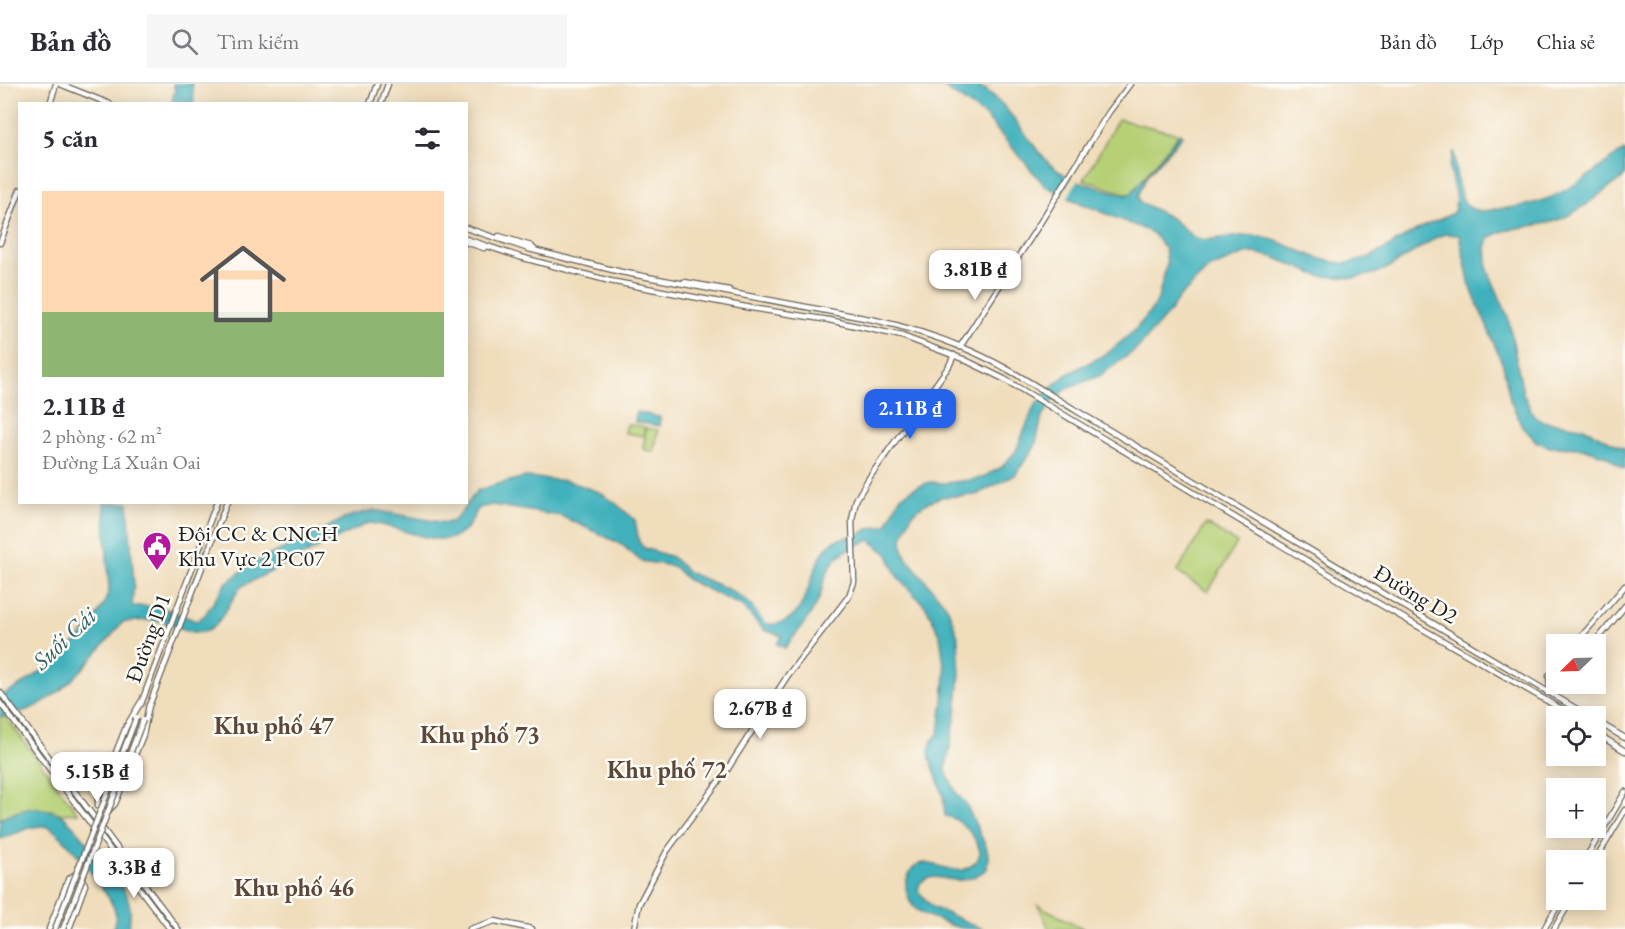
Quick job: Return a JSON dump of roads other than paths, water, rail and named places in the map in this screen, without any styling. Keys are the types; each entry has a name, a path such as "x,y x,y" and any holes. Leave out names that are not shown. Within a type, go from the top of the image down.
{"main road":[{"path":"51,102 58,84 105,102"},
{"path":"371,102 378,84"},
{"path":"382,102 388,84"},
{"path":"634,929 639,904 667,851 727,770 788,675 849,596 854,582 852,520 858,495 949,366 1103,121 1130,84"},
{"path":"0,243 18,195"},
{"name":"Đường D2","path":"468,229 546,253 619,272 776,300 908,328 968,350 1028,382 1546,687"},
{"name":"Đường D2","path":"468,242 610,281 885,332 963,358 1071,419 1483,664 1506,680 1556,706"},
{"path":"543,263 546,253"},
{"path":"633,285 635,275"},
{"path":"752,308 753,297"},
{"path":"1110,443 1116,435"},
{"name":"Đường D1","path":"55,929 216,504"},
{"name":"Đường D1","path":"63,929 226,504"},
{"path":"1584,634 1625,586"},
{"path":"1602,634 1625,606"},
{"path":"0,692 177,929"},
{"path":"1543,698 1546,694"},
{"name":"Đường D2","path":"1556,694 1574,706"},
{"path":"141,702 126,728 98,798 98,806 103,811 109,810 115,804 143,735 149,705"},
{"path":"0,703 170,929"},
{"path":"1606,727 1625,738"},
{"path":"1606,738 1625,750"},
{"path":"35,750 40,746"},
{"path":"1591,850 1625,792"},
{"path":"1601,850 1625,810"},
{"path":"50,929 68,880 74,875 83,879 85,885 69,929"},
{"path":"153,906 155,900"},
{"path":"1544,929 1555,910"},
{"path":"1554,929 1565,910"},
{"path":"470,929 495,921 532,929"}],"water":[{"path":"173,84 192,84 194,102 172,102 175,89"},
{"path":"939,84 976,85 987,91 1007,110 1043,157 1060,172 1078,181 1126,195 1132,193 1180,133 1182,136 1147,176 1138,196 1140,202 1171,218 1194,237 1204,240 1242,236 1264,237 1323,260 1343,263 1372,256 1453,213 1456,202 1450,165 1454,151 1457,180 1463,200 1470,208 1481,211 1526,205 1549,198 1571,187 1625,151 1625,176 1585,206 1558,220 1497,234 1489,238 1486,248 1488,270 1508,317 1523,393 1533,414 1541,421 1582,427 1625,449 1625,469 1606,456 1583,448 1550,447 1537,442 1522,426 1510,400 1503,365 1470,286 1459,235 1445,234 1437,237 1390,267 1377,273 1354,278 1319,276 1273,257 1254,253 1245,254 1208,269 1179,298 1137,349 1099,376 1068,388 1054,399 1042,417 1035,447 1015,475 976,495 941,497 925,504 911,516 902,538 906,557 948,608 958,637 960,675 956,714 946,767 957,794 966,804 988,855 987,869 975,876 965,880 930,878 920,883 918,891 932,907 983,929 958,927 920,912 912,905 906,890 909,874 919,864 934,864 949,869 963,870 975,863 980,851 967,828 957,820 945,816 943,795 930,758 929,750 932,741 939,733 943,701 945,673 940,635 926,607 897,576 888,555 870,540 847,550 831,565 814,609 785,648 777,644 782,636 764,630 742,606 688,580 673,566 641,561 621,544 561,516 492,505 479,508 463,532 443,539 368,523 242,586 216,624 203,632 189,631 156,620 123,622 80,672 55,695 27,710 0,717 0,696 32,678 65,652 80,638 103,606 109,590 104,504 128,504 134,585 132,606 165,609 196,621 205,615 226,583 250,565 350,516 374,510 446,523 453,521 459,515 477,491 525,477 568,481 599,492 635,520 639,542 644,548 672,557 688,572 732,591 748,602 765,624 781,623 792,617 800,607 822,555 830,544 871,528 887,525 900,497 916,487 930,482 945,483 981,478 1002,467 1016,451 1034,407 1051,387 1066,375 1109,352 1135,330 1158,299 1167,263 1165,249 1153,233 1045,186 986,117"},
{"path":"636,412 660,417 659,426 635,422"},
{"path":"32,808 50,810 60,814 96,853 129,901 129,929 113,929 116,913 104,891 73,850 52,830 45,826 33,827 0,839 0,819"}],"waterway":[{"path":"750,607 765,624"}],"place":[{"name":"Đội CC & CNCH Khu Vực 2 PC07","path":"157,572"}],"district":[{"name":"Khu phố 47","path":"274,725"},
{"name":"Khu phố 73","path":"480,734"},
{"name":"Khu phố 72","path":"667,769"},
{"name":"Khu phố 46","path":"294,887"}],"water label":[{"name":"Suối Cái","path":"64,638"}]}
